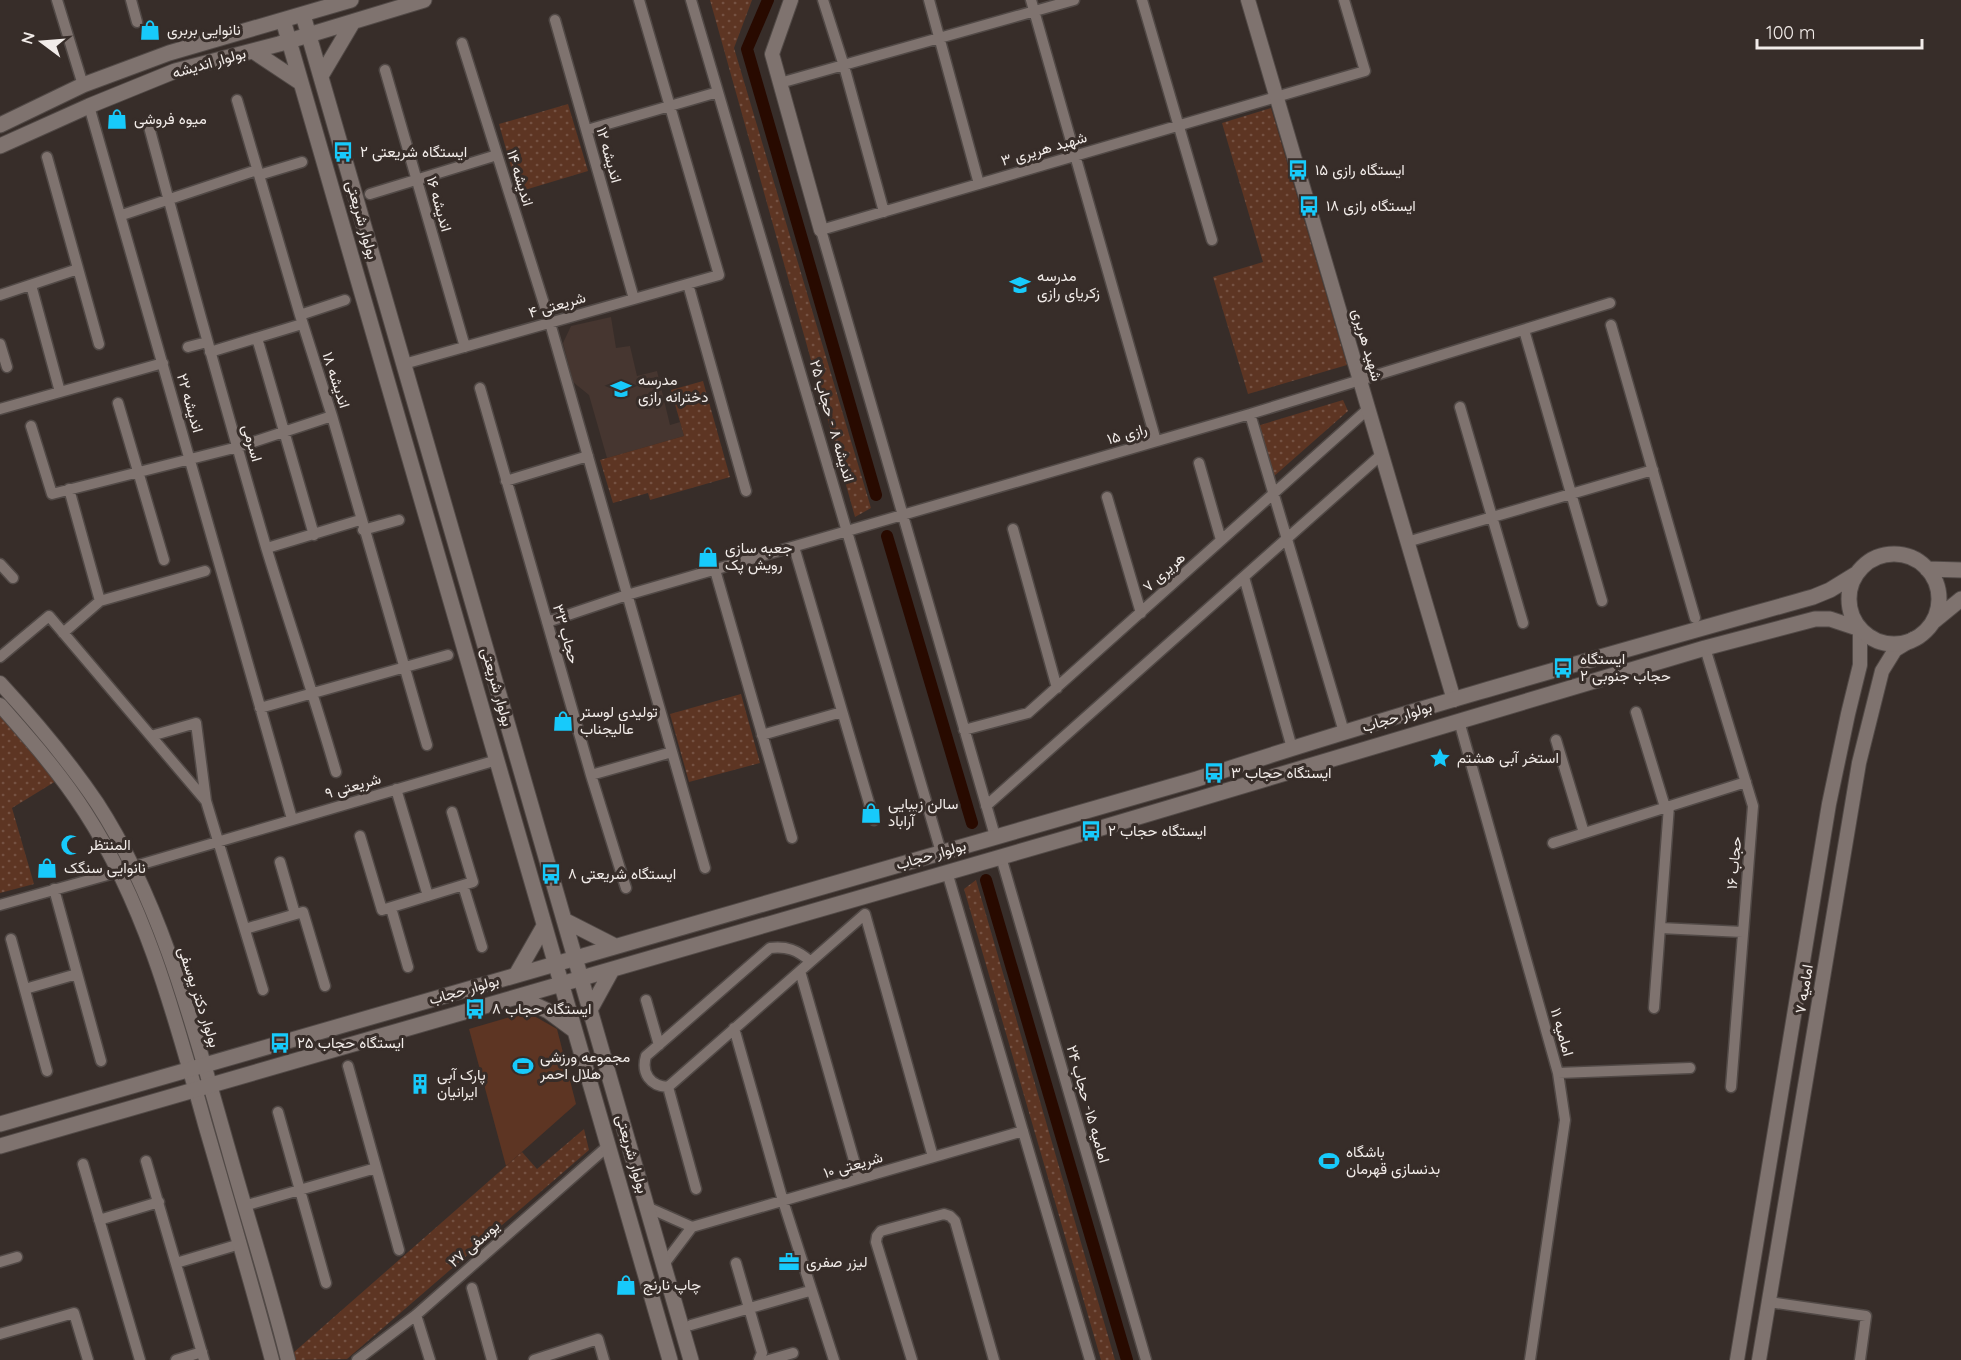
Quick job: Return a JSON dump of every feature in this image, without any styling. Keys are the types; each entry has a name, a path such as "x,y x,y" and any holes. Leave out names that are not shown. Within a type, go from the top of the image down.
{"main road":[{"name":"بولوار اندیشه","path":"0,125 83,85 169,53 351,0"},
{"name":"بولوار اندیشه","path":"0,146 175,71 289,41 424,0"},
{"name":"بولوار شریعتی","path":"303,15 691,1360"},
{"name":"بولوار شریعتی","path":"283,20 670,1360"},
{"path":"321,76 353,22"},
{"path":"253,51 301,83"},
{"path":"1931,624 1939,602 1934,579 1928,569 1908,556 1896,554 1874,558 1856,574 1849,596 1849,608 1860,629 1879,642 1891,644 1914,639 1961,598"},
{"path":"1928,569 1961,570"},
{"name":"بولوار حجاب","path":"0,1124 1197,779 1344,732 1813,597 1856,574"},
{"name":"بولوار حجاب","path":"0,1146 1001,857 1705,648 1815,619 1830,619 1860,629"},
{"path":"1197,779 1202,798"},
{"path":"564,920 615,946"},
{"path":"516,975 544,926"},
{"path":"590,1010 612,970"},
{"path":"518,997 548,1011 575,1031"}],"street":[{"path":"57,0 83,85"},
{"path":"131,0 137,22"},
{"path":"639,0 670,106"},
{"name":"اندیشه ۸ - حجاب ۲۵","path":"691,0 941,852"},
{"path":"791,0 772,54 995,836"},
{"path":"823,0 844,66 884,212"},
{"path":"929,0 979,184"},
{"path":"1031,0 1156,441"},
{"path":"780,83 1074,0"},
{"path":"1142,0 1212,240"},
{"name":"شهید هریری","path":"1248,0 1454,700"},
{"name":"شهید هریری ۳","path":"821,230 1365,71 1344,0"},
{"name":"اندیشه ۱۲","path":"555,20 634,299"},
{"name":"اندیشه ۱۴","path":"462,43 550,323 705,868"},
{"name":"اندیشه ۱۶","path":"385,69 465,347"},
{"path":"586,130 718,92"},
{"name":"اندیشه ۱۸","path":"237,100 332,416 427,745"},
{"name":"اندیشه ۲۲","path":"89,106 122,215 292,819"},
{"name":"شریعتی ۴","path":"404,364 719,275 670,106"},
{"name":"اسرمی","path":"148,123 267,548 336,772"},
{"path":"370,194 497,154"},
{"path":"47,157 99,345"},
{"path":"122,215 168,199 302,162"},
{"path":"0,295 78,269"},
{"path":"688,284 746,491"},
{"path":"31,285 60,392"},
{"path":"188,347 209,347 258,338 345,300"},
{"name":"رازی ۱۵","path":"547,622 627,595 1250,414 1610,303"},
{"path":"1611,325 1695,618"},
{"path":"1524,330 1602,601"},
{"path":"258,338 314,535"},
{"path":"0,344 7,368"},
{"path":"0,409 164,363"},
{"name":"حجاب ۳۳","path":"480,388 591,776 626,888"},
{"path":"118,403 164,560"},
{"path":"1460,407 1522,623"},
{"name":"هریری ۷","path":"964,730 1028,713 1368,409"},
{"path":"1250,414 1344,732"},
{"path":"31,426 52,494 238,447 332,416"},
{"path":"986,806 1382,454"},
{"path":"506,481 588,456"},
{"path":"1199,463 1221,540"},
{"path":"1407,542 1653,470"},
{"path":"69,489 100,601"},
{"path":"1107,497 1141,613"},
{"path":"267,548 314,535 399,520"},
{"path":"1013,529 1057,688"},
{"path":"794,547 874,820"},
{"path":"0,564 13,578"},
{"path":"715,570 792,838"},
{"path":"63,633 100,601 205,571"},
{"path":"1244,577 1292,748"},
{"path":"0,657 49,616 206,801"},
{"name":"امامیه ۷","path":"1737,1360 1829,804 1860,665 1860,629"},
{"name":"امامیه ۷","path":"1759,1360 1851,807 1867,730 1882,671 1895,651 1914,639"},
{"name":"حجاب ۱۶","path":"1705,648 1754,806 1731,1087"},
{"path":"260,708 448,655"},
{"name":"بولوار دکتر یوسفی","path":"0,683 58,748 98,805 132,867 157,921 176,976 240,1244 272,1360"},
{"name":"بولوار دکتر یوسفی","path":"0,705 46,758 86,813 118,872 143,927 197,1067"},
{"path":"762,735 842,712"},
{"path":"1636,712 1667,807 1654,1008"},
{"name":"امامیه ۱۱","path":"1459,721 1558,1073 1565,1120 1530,1360"},
{"path":"151,736 195,723 206,801 263,990"},
{"path":"1556,740 1584,833"},
{"path":"591,776 672,752"},
{"name":"شریعتی ۹","path":"132,867 496,760"},
{"path":"1553,843 1746,782"},
{"path":"396,789 428,896"},
{"path":"360,836 382,910 390,908 473,882 452,812"},
{"name":"امامیه ۱۵- حجاب ۲۴","path":"1001,857 1146,1360"},
{"path":"280,862 325,986"},
{"path":"0,905 132,867"},
{"path":"947,872 1090,1360"},
{"path":"463,885 482,947"},
{"path":"54,889 100,1061"},
{"path":"390,908 408,967"},
{"path":"245,929 299,913"},
{"path":"668,1087 865,914 933,1157"},
{"path":"1660,928 1743,932"},
{"path":"11,939 47,1071"},
{"path":"668,1087 655,1084 646,1075 644,1069 646,1056 770,948 792,949 810,962"},
{"path":"800,971 860,1178"},
{"path":"24,989 77,974"},
{"path":"646,1000 659,1045"},
{"path":"734,1028 783,1201 834,1360"},
{"path":"348,1066 399,1250"},
{"path":"1558,1073 1690,1068"},
{"path":"668,1087 696,1189"},
{"name":"بولوار دکتر یوسفی","path":"203,1088 244,1206 288,1360"},
{"path":"278,1112 326,1283"},
{"name":"شریعتی ۱۰","path":"692,1227 1023,1131"},
{"name":"یوسفی ۲۷","path":"357,1360 416,1315 608,1146"},
{"path":"146,1161 203,1356 177,1360"},
{"path":"83,1164 140,1360"},
{"path":"244,1206 376,1168"},
{"path":"1763,1200 1785,1204"},
{"path":"99,1220 159,1203"},
{"path":"647,1207 692,1227 664,1264"},
{"path":"912,1360 876,1242 877,1236 881,1232 944,1215 950,1216 955,1221 994,1360"},
{"path":"176,1263 240,1244"},
{"path":"0,1262 17,1257"},
{"path":"736,1263 762,1353 759,1360"},
{"path":"472,1288 492,1360"},
{"path":"691,1325 806,1292"},
{"path":"1769,1302 1866,1316 1860,1360"},
{"path":"0,1334 74,1313 88,1360"},
{"path":"416,1315 430,1360"},
{"path":"534,1360 546,1358 598,1339 604,1360"},
{"path":"769,1360 793,1353"}],"shaded area":[{"path":"710,0 752,0 734,48 871,508 855,517"},
{"path":"568,104 588,171 518,192 499,124"},
{"path":"1271,108 1347,365 1248,394 1213,277 1263,262 1222,123"},
{"name":"مدرسه دخترانه رازی","path":"611,317 616,348 630,346 637,376 657,371 670,425 680,422 684,436 607,458 589,395 573,382 563,343 571,326"},
{"path":"703,381 730,477 650,500 648,493 613,503 600,460 684,436 671,390"},
{"path":"1343,400 1348,411 1273,477 1257,426"},
{"path":"741,694 760,763 689,782 670,714"},
{"path":"0,716 29,745 56,781 12,808 34,884 0,893"},
{"path":"976,880 1115,1360 1101,1360 964,889"},
{"name":"مجموعه ورزشی هلال احمر","path":"527,1012 557,1029 576,1104 506,1166 469,1029"},
{"path":"584,1129 589,1150 347,1359 296,1360 293,1353 522,1152 537,1169"}],"waterway":[{"path":"768,0 747,49 876,495"},
{"path":"887,536 972,823"},
{"path":"986,880 1127,1360"}],"place":[{"name":"نانوایی بربری","path":"150,30"},
{"name":"میوه فروشی","path":"117,119"},
{"name":"ایستگاه شریعتی ۲","path":"343,152"},
{"name":"ایستگاه رازی ۱۵","path":"1298,170"},
{"name":"ایستگاه رازی ۱۸","path":"1309,206"},
{"name":"مدرسه زکریای رازی","path":"1020,285"},
{"name":"مدرسه دخترانه رازی","path":"621,389"},
{"name":"جعبه سازی رویش پک","path":"708,557"},
{"name":"ایستگاه حجاب جنوبی ۲","path":"1563,668"},
{"name":"تولیدی لوستر عالیجناب","path":"563,721"},
{"name":"استخر آبی هشتم","path":"1440,758"},
{"name":"ایستگاه حجاب ۳","path":"1214,773"},
{"name":"سالن زیبایی آراباد","path":"871,813"},
{"name":"ایستگاه حجاب ۲","path":"1091,831"},
{"name":"المنتظر","path":"71,845"},
{"name":"نانوایی سنگک","path":"47,868"},
{"name":"ایستگاه شریعتی ۸","path":"551,874"},
{"name":"ایستگاه حجاب ۸","path":"475,1009"},
{"name":"ایستگاه حجاب ۲۵","path":"280,1043"},
{"name":"مجموعه ورزشی هلال احمر","path":"523,1066"},
{"name":"پارک آبی ایرانیان","path":"420,1084"},
{"name":"باشگاه بدنسازی قهرمان","path":"1329,1161"},
{"name":"لیزر صفری","path":"789,1262"},
{"name":"چاپ نارنج","path":"626,1285"}]}
